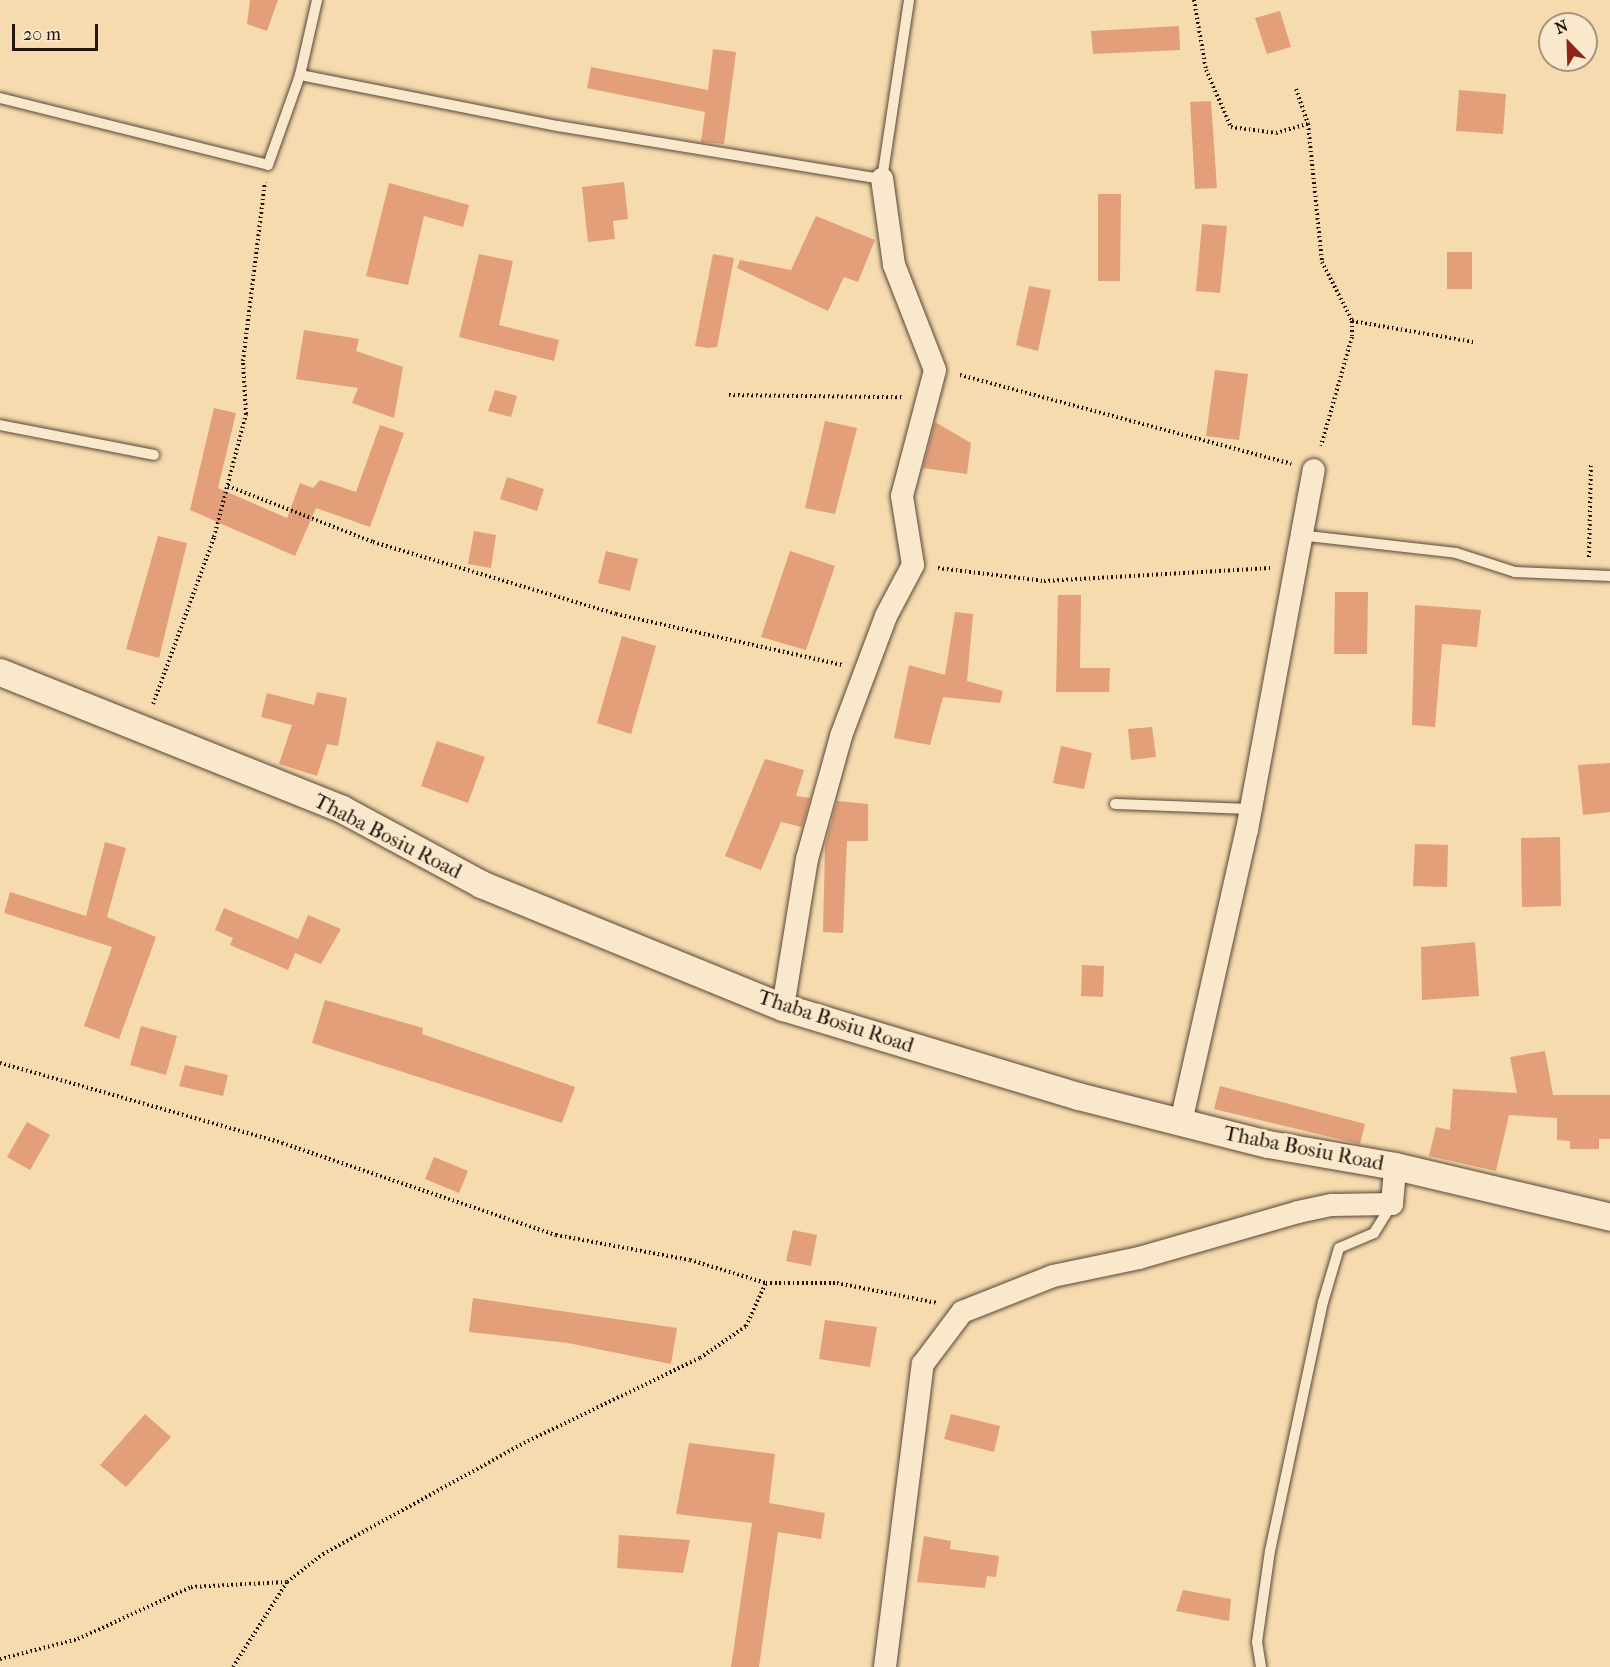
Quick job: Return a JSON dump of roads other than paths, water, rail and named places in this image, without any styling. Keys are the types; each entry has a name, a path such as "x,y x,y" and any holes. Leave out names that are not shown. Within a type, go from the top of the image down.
{"street":[{"path":"783,1008 807,859 864,670 913,565 902,496 935,370 894,265 882,179"},
{"path":"1181,1122 1251,809 1296,567 1299,535 1314,470"},
{"name":"Thaba Bosiu Road","path":"0,672 342,809 482,884 783,1008 1181,1122 1268,1144 1395,1166 1610,1217"},
{"path":"885,1667 923,1364 962,1312 1053,1276 1139,1258 1298,1212 1332,1205 1392,1204 1395,1166"}],"lane":[{"path":"0,98 267,165 300,75 317,0"},
{"path":"300,75 569,128 882,179 909,0"},
{"path":"0,425 154,455"},
{"path":"1299,535 1456,553 1515,572 1610,576"},
{"path":"1115,804 1251,809"},
{"path":"1261,1667 1257,1642 1270,1551 1323,1302 1339,1248 1374,1233 1392,1204"}]}
